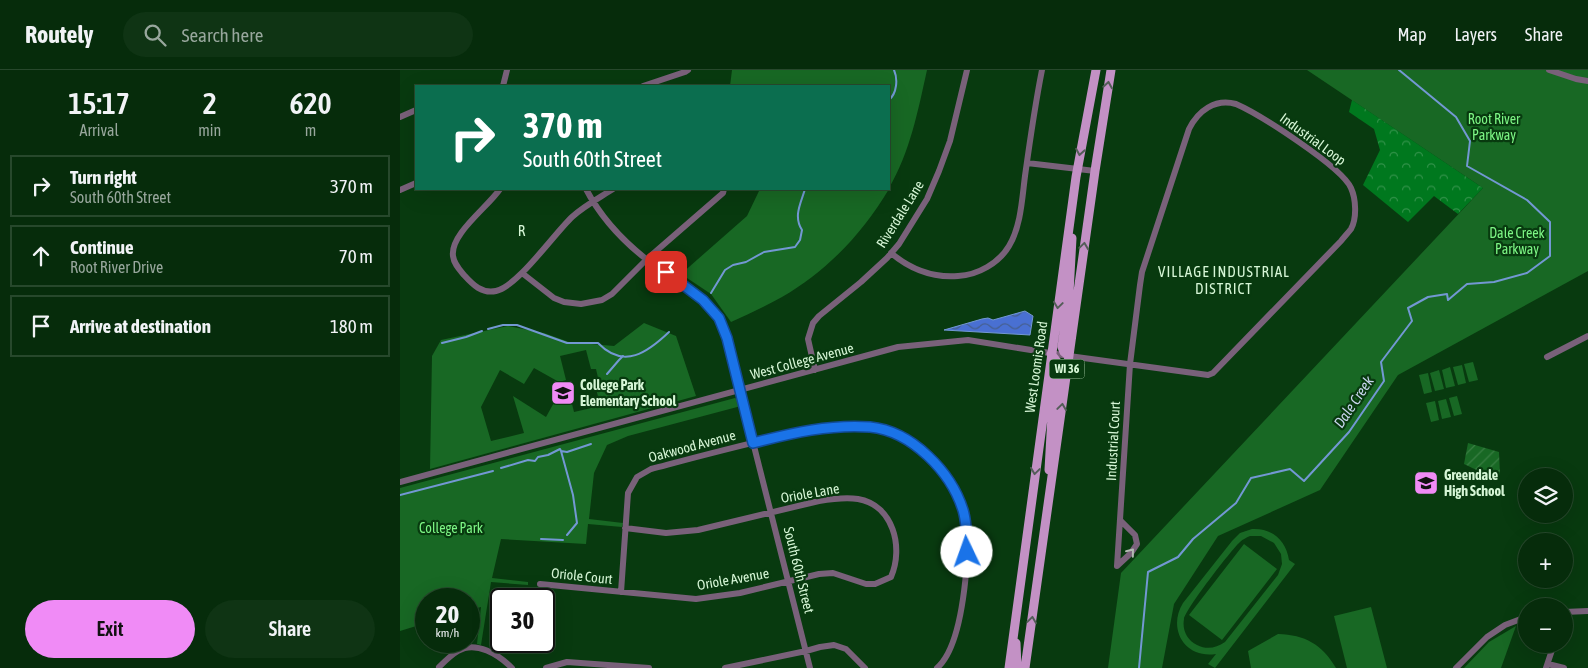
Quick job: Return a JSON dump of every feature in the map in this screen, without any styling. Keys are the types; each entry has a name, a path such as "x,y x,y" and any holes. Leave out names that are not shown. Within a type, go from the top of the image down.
{"main road":[{"name":"West Loomis Road","path":"1009,668 1077,170 1096,70"},
{"name":"WI 36","path":"1025,668 1111,70"},
{"path":"1069,356 1062,347 1072,253 1072,208"},
{"path":"1050,490 1048,458 1059,364 1051,354"},
{"path":"1015,618 1017,668"}],"street":[{"path":"502,85 507,70"},
{"path":"646,85 688,70"},
{"name":"Riverdale Lane","path":"816,370 808,339 812,323 892,253 927,199 953,132 966,70"},
{"path":"892,253 902,262 924,272 940,276 963,276 984,269 1000,257 1010,245 1017,227 1042,70"},
{"path":"1549,70 1588,81"},
{"name":"Industrial Loop","path":"1069,356 1208,375 1217,370 1351,230 1355,202 1350,186 1343,176 1320,157 1246,108 1231,103 1219,104 1213,105 1199,113 1188,129 1142,272 1130,364"},
{"path":"400,116 415,110"},
{"path":"1027,163 1095,171"},
{"path":"400,190 415,183"},
{"path":"499,190 458,237 453,246 455,265 474,286 487,292 497,291 506,287 522,273 573,216 611,190"},
{"name":"South 60th Street","path":"587,190 593,202 619,234 647,259 693,291 719,318 727,338 810,668"},
{"path":"522,273 554,298 573,304 602,300 612,294 647,259 723,193 724,190"},
{"path":"1547,357 1588,336"},
{"name":"West College Avenue","path":"400,482 898,347 968,340 1069,356"},
{"name":"Industrial Court","path":"1120,520 1135,535 1137,544 1131,553 1117,566 1130,364"},
{"name":"Oakwood Avenue","path":"621,592 628,493 637,477 650,469 824,427 873,428 891,433 908,441 925,453 953,486 963,511 967,534 967,560 957,634 945,661 937,668"},
{"name":"Oriole Lane","path":"625,528 666,533 698,530 836,498 868,502 877,507 888,518 894,534 896,548 895,566 891,576 875,584 866,584 833,574 819,574 789,581"},
{"name":"Oriole Avenue","path":"621,592 678,598 709,598 740,593 789,581"},
{"name":"Oriole Court","path":"540,584 621,592"},
{"path":"1573,612 1588,611"},
{"path":"1456,668 1487,637 1505,625 1518,620"},
{"path":"725,668 755,665 820,646 834,645 846,648 865,668"},
{"path":"439,667 458,651 474,646 499,657 512,668"},
{"path":"1551,653 1547,666 1564,668"},
{"path":"546,668 566,662 649,668"}],"green space":[{"path":"732,70 927,70 908,146 890,186 890,85 730,85"},
{"name":"Dale Creek Parkway","path":"1307,70 1588,70 1588,271 1398,375 1320,490 1218,536 1174,604 1162,668 1108,668 1121,573 1483,188"},
{"path":"1352,100 1483,188 1458,214 1434,196 1408,222 1363,185 1380,150 1374,129 1349,112"},
{"path":"888,190 856,236 829,263 782,297 731,322 711,294 681,274 747,216 759,191"},
{"name":"College Park Elementary School","path":"644,323 676,336 696,396 430,469 432,356 441,340 508,326 544,333 569,342 614,346","holes":["586,350 591,369 596,369 599,382 595,383 600,406 574,412 568,388 561,390 546,417 513,396 524,433 491,441 481,407 500,370 524,384 534,368 559,382 566,380 560,356"]},
{"path":"1473,362 1478,380 1469,382 1464,364"},
{"path":"1462,365 1466,383 1458,385 1453,367"},
{"path":"1450,367 1455,386 1446,388 1442,370"},
{"path":"1439,370 1444,389 1435,391 1430,373"},
{"path":"1428,373 1432,392 1424,394 1419,375"},
{"path":"1457,396 1462,414 1454,416 1449,398"},
{"name":"College Park","path":"735,398 740,401 741,406 628,436 607,445 594,473 589,519 623,523 622,527 588,524 586,544 501,539 492,578 528,582 528,585 491,582 481,645 480,588 415,588 415,626 400,631 400,488"},
{"path":"1446,399 1451,417 1442,419 1438,401"},
{"path":"1435,401 1439,420 1431,422 1426,403"},
{"path":"1468,443 1499,452 1500,475 1485,474 1464,464"},
{"path":"1259,529 1272,533 1281,541 1289,560 1295,564 1215,668 1208,664 1216,654 1196,652 1188,647 1178,632 1177,623 1183,603 1240,533","holes":["1250,536 1261,536 1274,543 1281,554 1282,564 1278,575 1225,642 1208,648 1193,643 1186,634 1184,627 1186,613 1235,547 1243,539"]},
{"path":"1244,544 1277,569 1222,640 1189,615"},
{"path":"1371,607 1387,668 1347,668 1334,616"},
{"path":"1516,626 1501,668 1464,668 1489,642"},
{"path":"1278,634 1296,636 1312,642 1325,653 1336,668 1251,668 1248,651"}],"water":[{"path":"1025,311 1033,316 1030,335 944,330 982,319 988,318 993,320"}],"waterway":[{"path":"890,99 894,94 896,86 894,70"},
{"name":"Dale Creek","path":"1139,668 1148,572 1178,557 1193,539 1236,503 1251,478 1290,469 1304,481 1349,432 1384,381 1381,362 1412,321 1408,308 1428,297 1447,294 1448,300 1467,284 1494,282 1527,273 1550,256 1550,222 1527,200 1467,166 1470,141 1456,117 1399,70"},
{"path":"711,293 725,270 733,265 746,262 764,252 795,247 800,240 802,230 799,225 798,215 805,190"},
{"path":"488,329 503,325 517,325 567,343 598,343 608,351 626,357 635,355 653,346 669,332"},
{"path":"442,343 482,331"},
{"path":"607,374 623,356"},
{"path":"501,468 528,460 535,461 538,457 548,455 560,449 567,452 591,444"},
{"path":"561,451 573,495 577,523 567,535"},
{"path":"400,495 493,471"},
{"path":"541,539 563,540"}],"place":[{"name":"College Park Elementary School","path":"563,393"},
{"name":"Greendale High School","path":"1426,483"}],"district":[{"name":"R","path":"522,231"},
{"name":"VILLAGE INDUSTRIAL DISTRICT","path":"1224,280"}],"route":[{"path":"666,272 693,291 719,318 727,338 753,443 824,427 848,426 873,428 891,433 908,441 925,453 953,486 963,511 967,534 967,552"}],"park label":[{"name":"Root River Parkway","path":"1494,128"}]}
